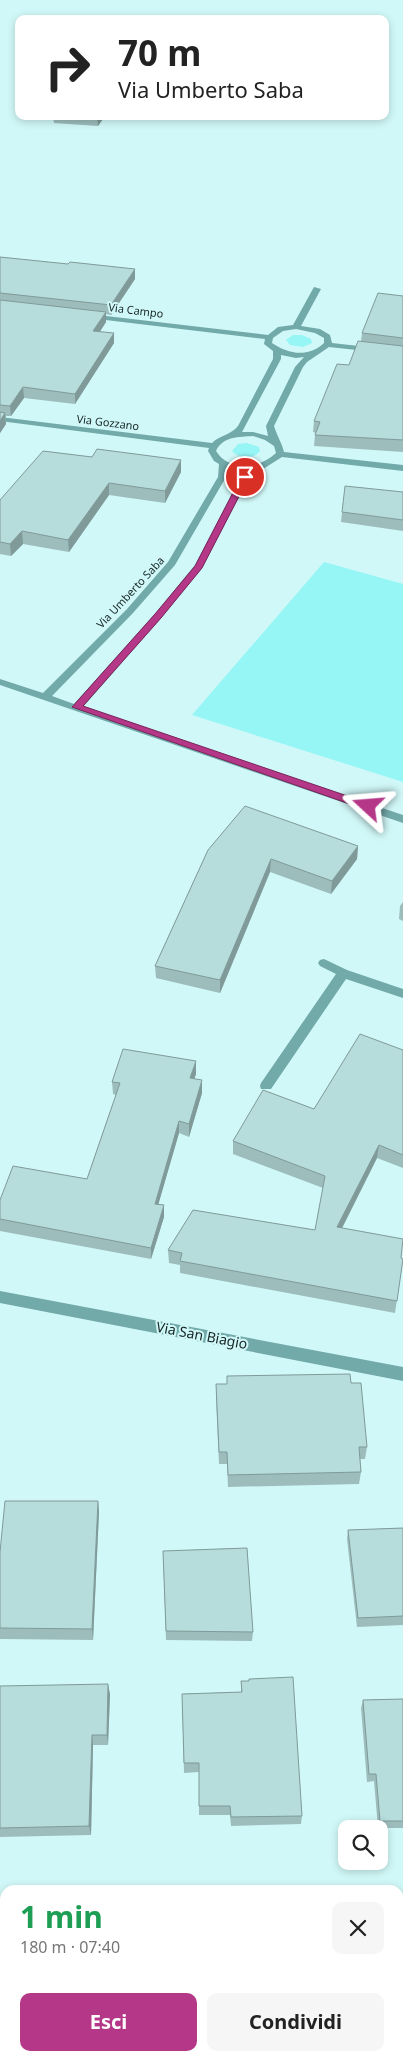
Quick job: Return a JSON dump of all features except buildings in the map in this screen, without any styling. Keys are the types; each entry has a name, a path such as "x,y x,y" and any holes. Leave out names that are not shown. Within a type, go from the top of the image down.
{"street":[{"path":"296,327 317,289"},
{"name":"Via Campo","path":"79,314 268,337"},
{"path":"314,353 295,355 277,351 268,344 268,337 281,329 296,327 320,331 326,335 329,345"},
{"path":"280,454 280,450 274,442 270,426 304,360 329,345 403,353"},
{"path":"235,435 242,427 277,359 277,351"},
{"name":"Via Gozzano","path":"0,419 213,446"},
{"path":"260,467 240,468 222,463 213,455 213,446 218,441 235,435 253,434 274,442"},
{"path":"77,707 158,616 199,566 245,477 276,459 280,454"},
{"path":"280,454 403,468"},
{"name":"Via Umberto Saba","path":"46,696 130,611 172,563 222,477 222,463"},
{"path":"0,682 46,696 403,819"},
{"path":"324,963 343,973 403,994"},
{"path":"266,1086 343,973"},
{"name":"Via San Biagio","path":"0,1297 403,1374"}],"shaded area":[{"path":"293,335 302,335 311,339 312,343 303,347 290,345 286,340"},
{"path":"247,443 259,447 260,451 254,456 242,457 232,451 238,444"},
{"path":"324,562 403,584 403,782 192,715"}],"route":[{"path":"245,477 199,566 158,616 77,707 368,806"}]}
